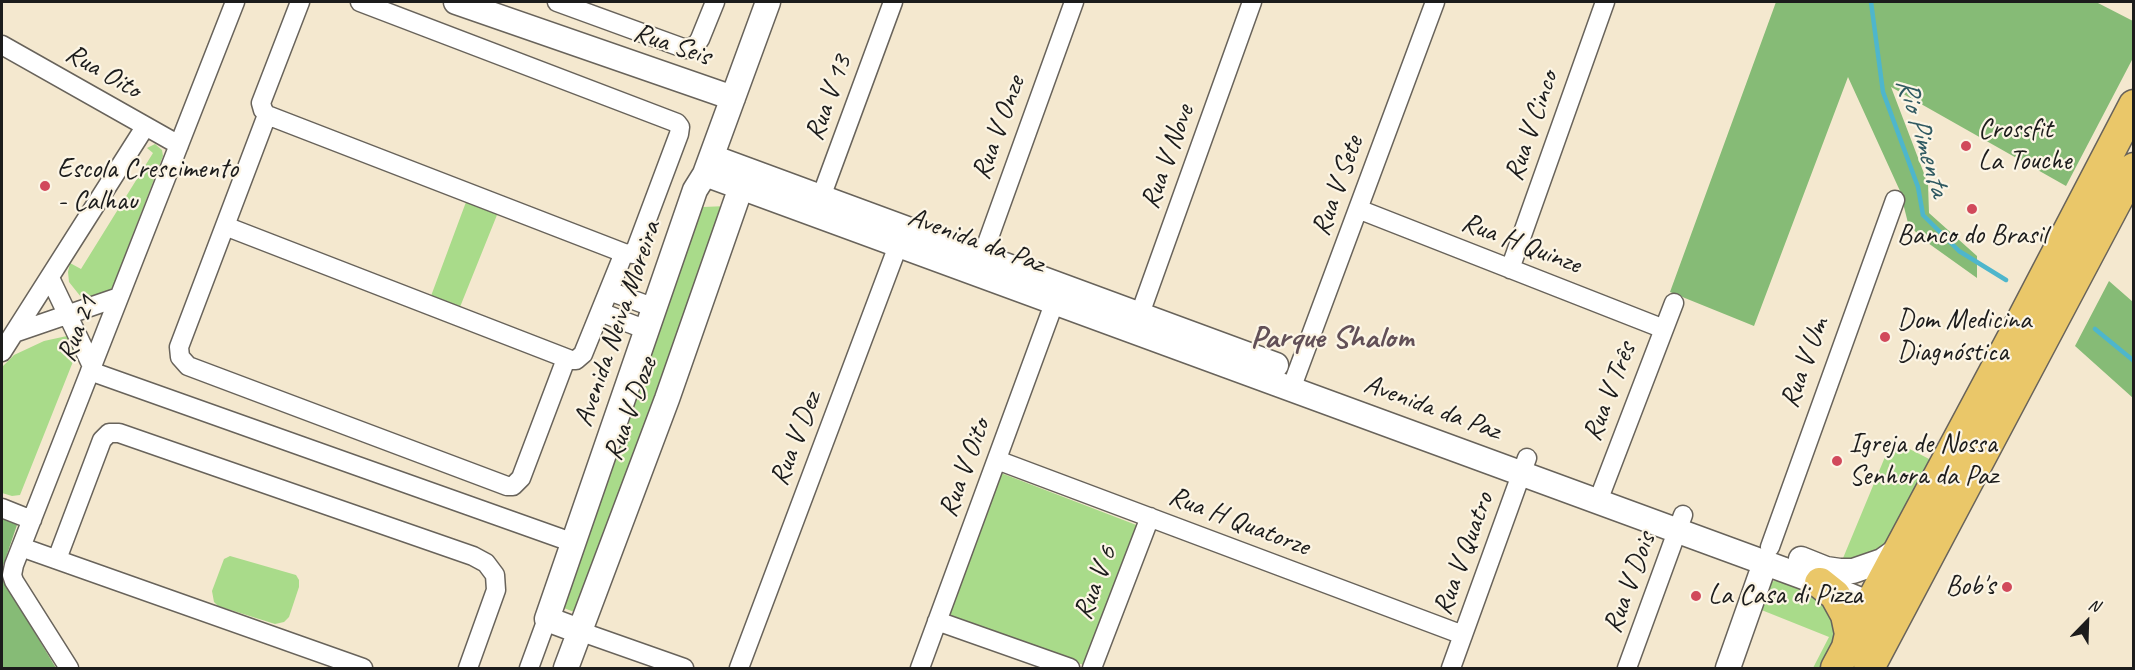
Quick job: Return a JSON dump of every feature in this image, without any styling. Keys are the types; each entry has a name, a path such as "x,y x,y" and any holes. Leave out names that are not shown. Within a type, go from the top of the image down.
{"main road":[{"path":"1841,658 2024,316 2133,105"},
{"path":"1869,669 2133,168"},
{"path":"1820,583 1835,596 1846,615 1850,634 1841,658"}],"street":[{"name":"Rua 21","path":"69,669 12,575 235,2"},
{"path":"300,2 261,103 267,115 624,253 634,254 679,134 680,127 676,123 360,2"},
{"name":"Rua Seis","path":"456,2 733,98"},
{"path":"557,2 686,49 698,42 715,2"},
{"name":"Avenida Neiva Moreira","path":"529,669 695,190 708,165 768,2"},
{"name":"Rua V 13","path":"818,206 892,2"},
{"name":"Rua V Onze","path":"979,265 1074,2"},
{"name":"Rua V Nove","path":"1137,323 1252,2"},
{"name":"Rua V Sete","path":"1294,381 1435,2"},
{"name":"Rua V Cinco","path":"1510,268 1605,2"},
{"name":"Rua Oito","path":"2,45 179,145"},
{"path":"267,115 179,347 183,362 507,486 513,486 520,478 566,359"},
{"path":"2,352 145,127"},
{"name":"Avenida da Paz","path":"708,165 1768,555 1840,571 1865,567 1882,561 1899,549"},
{"name":"Rua V Doze","path":"566,669 667,399 740,177"},
{"name":"Rua V Um","path":"1728,669 1895,200"},
{"name":"Rua H Quinze","path":"1359,209 1664,329"},
{"path":"225,226 566,359 576,360 583,354 624,253"},
{"name":"Rua V Dez","path":"739,669 901,236"},
{"path":"50,278 91,368 574,543"},
{"path":"609,291 655,308"},
{"name":"Rua V Oito","path":"920,669 1057,294"},
{"path":"14,333 119,297"},
{"name":"Rua V Três","path":"1600,493 1674,303"},
{"path":"600,312 647,330"},
{"path":"57,559 102,440 108,433 119,433 473,556 486,563 495,575 496,590 468,669"},
{"name":"Rua H Quatorze","path":"997,460 1463,635"},
{"name":"Rua V Quatro","path":"1450,669 1525,466"},
{"path":"2,508 32,520"},
{"name":"Rua V 6","path":"1092,669 1150,517"},
{"name":"Rua V Dois","path":"1627,669 1681,523"},
{"path":"21,548 363,669"},
{"name":"Avenida da Paz","path":"1768,555 1820,583 1870,604 1902,606"},
{"path":"547,619 684,669"},
{"path":"937,621 1070,669"}],"green space":[{"path":"1776,2 2096,2 2133,21 2133,58 2066,186 1891,87 1928,184 1929,213 1977,256 1977,278 1921,238 1908,223 1900,191 1848,77 1754,326 1670,292"},
{"path":"155,144 162,150 163,156 113,286 108,294 91,299 81,297 69,282 70,263 81,269 153,153 147,148"},
{"path":"469,201 497,212 497,215 457,310 432,299 431,296 466,202"},
{"path":"727,206 577,613 561,607 703,207"},
{"path":"2109,281 2133,302 2133,398 2075,346"},
{"path":"67,336 76,354 20,495 12,496 2,493 2,367 14,355 44,341"},
{"path":"1892,440 1935,462 1884,550 1841,563"},
{"path":"1001,473 1139,526 1086,666 947,614"},
{"path":"2,518 17,525 2,569"},
{"path":"230,556 296,575 299,587 289,617 284,622 275,624 218,606 214,602 212,591 224,559"},
{"path":"2,578 56,668 2,668"},
{"path":"1781,581 1821,595 1840,630 1826,668 1813,668 1829,637 1759,609 1769,583"}],"waterway":[{"name":"Rio Pimenta","path":"1871,2 1883,92 1918,187 1923,215 1959,251 2006,280"},
{"name":"Rio Pimenta","path":"2095,329 2134,361"}],"place":[{"name":"Crossfit La Touche","path":"1966,146"},
{"name":"Escola Crescimento - Calhau","path":"45,186"},
{"name":"Banco do Brasil","path":"1972,209"},
{"name":"Dom Medicina Diagnóstica","path":"1885,337"},
{"name":"Igreja de Nossa Senhora da Paz","path":"1837,461"},
{"name":"Bob's","path":"2007,587"},
{"name":"La Casa di Pizza","path":"1696,596"}],"district":[{"name":"Parque Shalom","path":"1332,339"}]}
